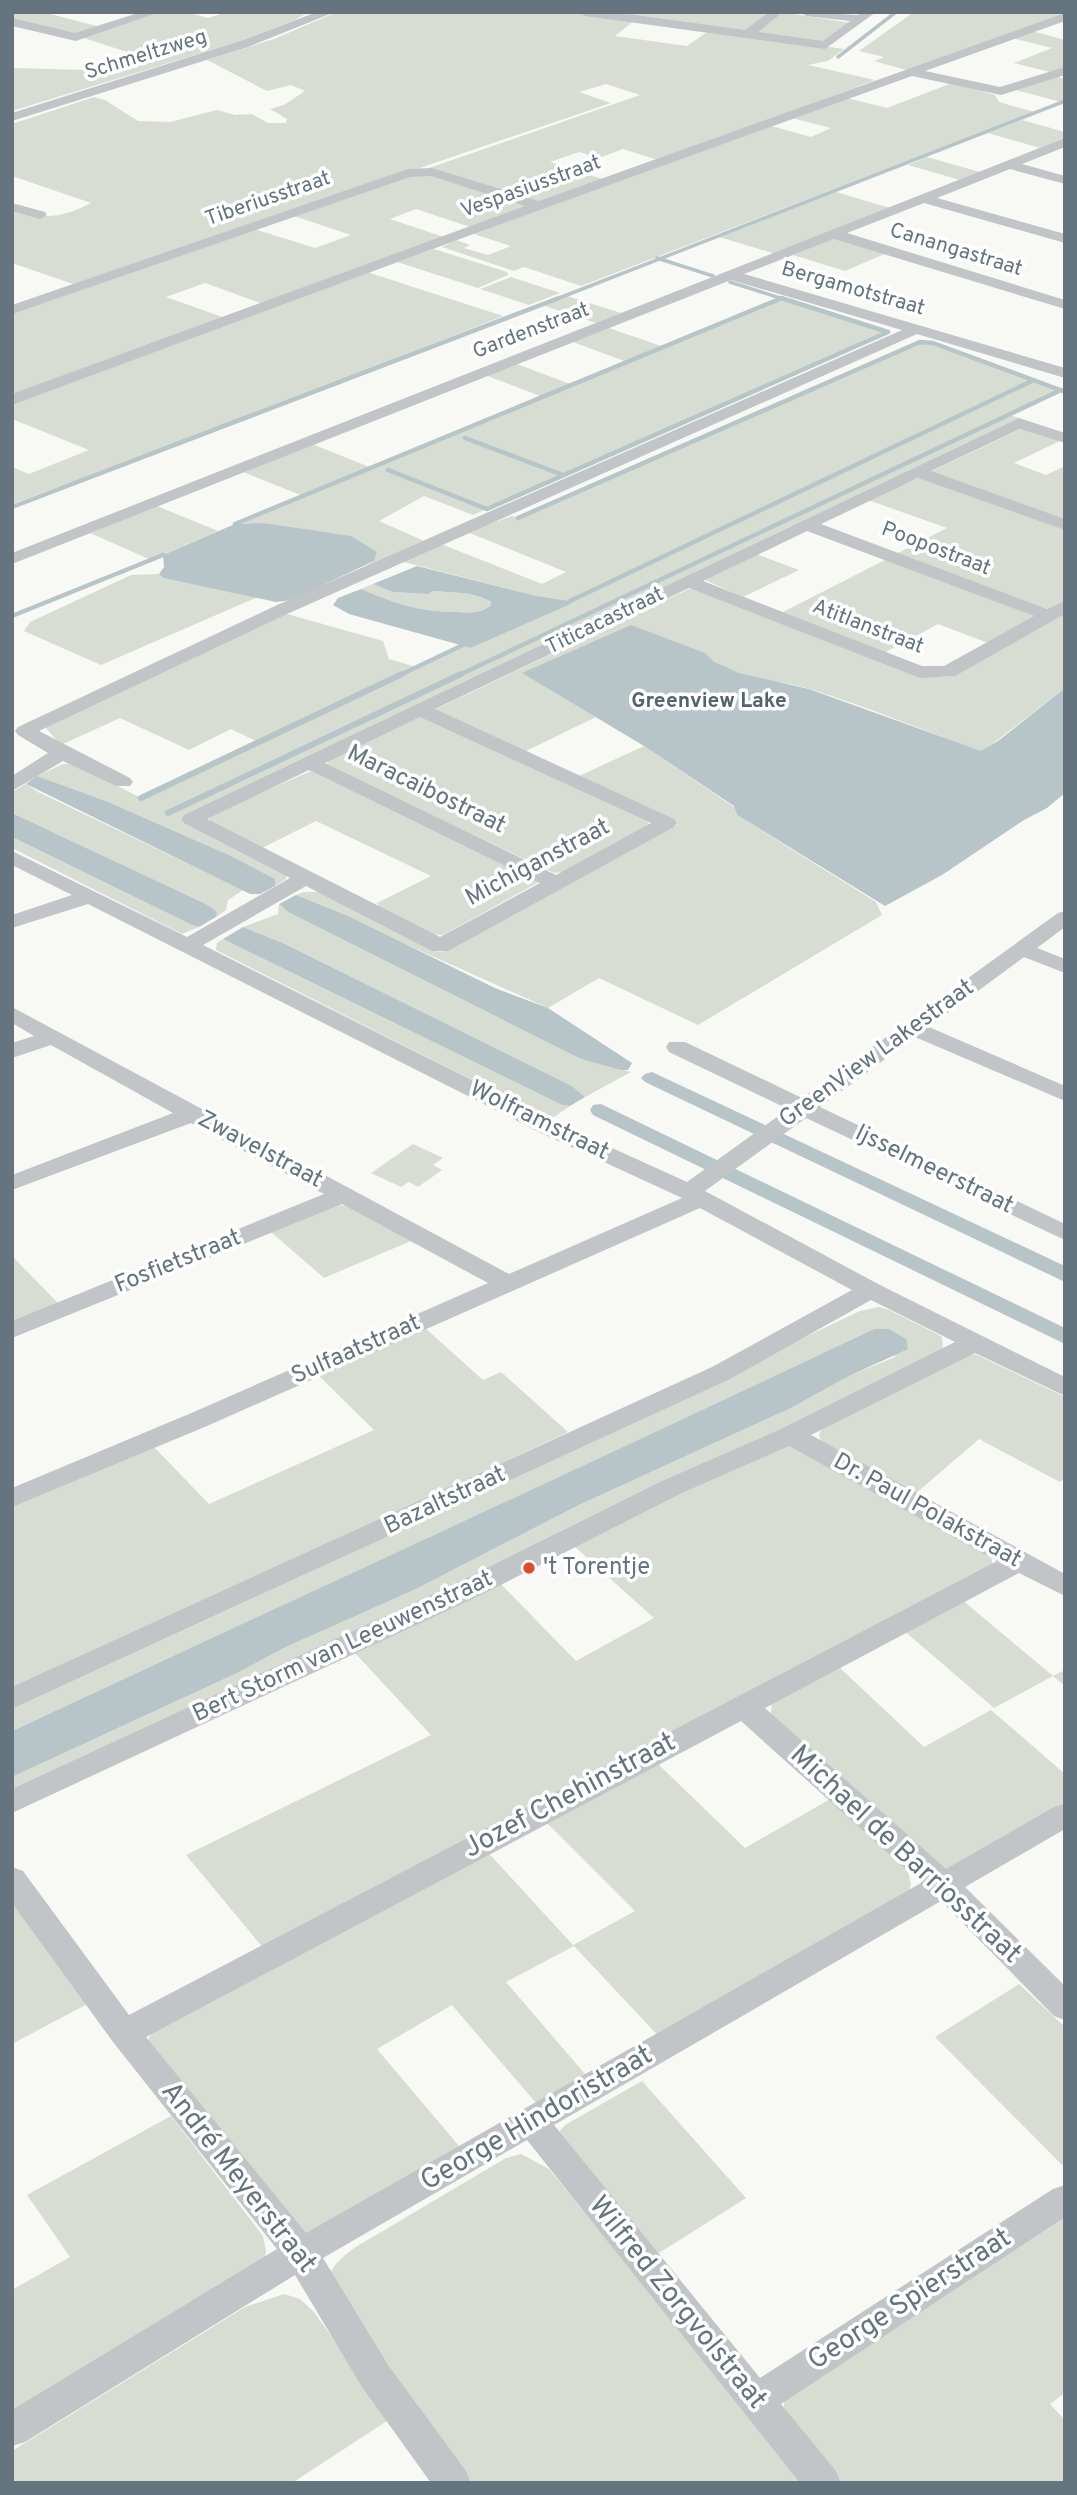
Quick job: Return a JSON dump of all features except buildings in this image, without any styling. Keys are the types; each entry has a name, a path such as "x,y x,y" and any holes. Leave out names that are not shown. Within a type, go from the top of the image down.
{"street":[{"path":"12,22 76,37 154,12"},
{"name":"Schmeltzweg","path":"12,117 244,44 330,12"},
{"path":"585,12 825,45 865,16"},
{"path":"746,34 777,12"},
{"path":"806,12 865,16"},
{"name":"Vespasiusstraat","path":"12,400 1065,17"},
{"path":"911,72 1001,91 1065,71"},
{"name":"Gardenstraat","path":"12,559 1065,142"},
{"path":"1009,164 1065,180"},
{"name":"Tiberiusstraat","path":"12,310 408,173 432,172 540,206"},
{"path":"923,198 1065,239"},
{"path":"12,207 40,215"},
{"name":"Canangastraat","path":"834,234 1062,302"},
{"name":"Bergamotstraat","path":"731,275 1065,373"},
{"path":"18,728 916,329"},
{"name":"Titicacastraat","path":"191,819 1019,423 1065,438"},
{"path":"916,472 1065,525"},
{"name":"Poopostraat","path":"807,525 1056,611"},
{"name":"Atitlanstraat","path":"688,581 920,672 934,674 948,672 1056,611"},
{"name":"Michiganstraat","path":"191,819 299,881 440,946 667,823 421,710"},
{"path":"18,728 62,753 123,782"},
{"path":"15,783 62,753"},
{"name":"Maracaibostraat","path":"310,763 556,883"},
{"name":"Wolframstraat","path":"12,857 90,897 197,940 549,1128 695,1192 871,1290 1065,1388"},
{"path":"197,940 299,881"},
{"path":"12,922 90,897"},
{"name":"GreenView Lakestraat","path":"695,1192 796,1112 1065,917"},
{"path":"1022,949 1065,967"},
{"name":"Zwavelstraat","path":"12,1014 508,1283"},
{"path":"913,1028 1065,1094"},
{"path":"12,1051 52,1037"},
{"name":"Ijsselmeerstraat","path":"677,1047 796,1112 1065,1233"},
{"path":"12,1183 192,1114"},
{"name":"Sulfaatstraat","path":"12,1498 508,1283 695,1192"},
{"name":"Fosfietstraat","path":"12,1330 344,1195"},
{"name":"Bazaltstraat","path":"12,1699 721,1373 871,1290"},
{"name":"Bert Storm van Leeuwenstraat","path":"12,1802 461,1593 672,1487 790,1435 974,1343"},
{"name":"Dr. Paul Polakstraat","path":"790,1435 1065,1586"},
{"name":"Jozef Chehinstraat","path":"124,2033 742,1705 1018,1562"},
{"name":"Michael de Barriosstraat","path":"742,1705 943,1884 1065,2007"},
{"name":"George Hindoristraat","path":"12,2430 301,2253 1065,1815"},
{"name":"André Meyerstraat","path":"12,1879 124,2033 301,2253 375,2376 453,2483"},
{"name":"Wilfred Zorgvolstraat","path":"532,2122 823,2483"},
{"name":"George Spierstraat","path":"755,2401 1065,2199"}],"shaded area":[{"path":"12,12 43,12 104,28 83,35 12,20"},
{"path":"159,12 186,12 208,18 227,12 309,12 237,42 12,111 12,68 87,70 136,55 84,38"},
{"path":"337,12 577,12 635,20 615,36 687,46 710,30 844,49 828,61 808,65 875,80 661,161 623,149 599,158 579,152 550,162 608,181 541,203 426,169 640,95 606,84 579,92 611,103 76,285 12,263 12,209 34,215 52,216 91,203 12,176 12,124 94,97 105,100 138,121 170,122 217,110 235,115 252,114 268,123 286,123 287,119 270,109 284,105 305,91 291,85 267,91 207,60 274,39"},
{"path":"592,12 781,12 851,23 823,43"},
{"path":"914,12 1065,12 1065,16 910,71 874,61 884,57 859,51"},
{"path":"1032,31 1065,40 1065,70 1054,73 1014,63 1052,48 1012,38"},
{"path":"1055,76 1065,79 1065,100 1061,102 1016,90"},
{"path":"952,83 995,95 999,102 1034,112 581,286 524,267 514,271 442,247 456,240 470,245 464,248 488,255 511,246 471,233 768,125 811,137 831,128 792,118 847,98 887,108"},
{"path":"1022,120 1065,132 1065,138 1040,148 988,133"},
{"path":"927,157 980,172 960,180 908,165"},
{"path":"425,172 530,205 473,228 416,209 390,219 447,238 266,305 205,283 166,297 228,319 12,397 12,312 254,229 315,248 351,235 291,215 408,174"},
{"path":"836,192 890,208 776,254 719,237"},
{"path":"833,239 887,253 845,271 793,255"},
{"path":"434,249 507,272 508,275 478,288 397,262"},
{"path":"367,272 503,316 227,425 12,504 12,467 29,474 89,450 12,419 12,403"},
{"path":"511,277 560,293 529,305 480,289"},
{"path":"564,295 621,313 596,323 539,304"},
{"path":"782,298 888,332 473,515 424,496 379,521 424,541 362,568 374,561 263,523 235,524 303,496 243,472 312,444 372,468 543,397 485,375 514,363 573,385 627,362 570,341 606,327 664,347"},
{"path":"920,342 933,343 1061,390 1009,415 1019,418 180,818 286,874 286,879 275,886 274,879 229,855 106,801 37,776 63,764 74,764 141,798 258,742 231,729 189,750 120,718 61,745 45,727 280,615 287,614 383,641 389,659 416,667 463,645 471,648 571,604 570,601 537,596 400,561 441,544 542,584 566,572 467,532 512,516 518,518"},
{"path":"1021,429 1060,441 1014,463 1046,475 1065,466 1065,521 930,472"},
{"path":"919,478 1065,529 1065,602 1046,609 896,554 947,528 868,500"},
{"path":"157,506 218,531 151,560 90,533"},
{"path":"263,523 351,536 377,552 374,561 291,600 276,602 163,578 159,574 164,567 163,555 235,524"},
{"path":"756,554 799,570 743,597 705,580"},
{"path":"887,559 1034,616 1033,619 988,643 938,624 884,653 781,613"},
{"path":"417,566 537,596 570,601 571,604 471,648 349,614 333,605 338,598 361,589 395,602 428,610 472,612 490,606 491,602 470,594 393,592 373,584"},
{"path":"159,574 163,578 258,597 101,665 24,631 30,622 131,575"},
{"path":"373,584 393,592 462,593 491,602 486,609 477,612 428,610 395,602 361,589"},
{"path":"691,588 921,677 947,677 1065,614 1065,688 982,752 832,696 741,674 716,662 705,653 523,673 596,717 524,752 434,710"},
{"path":"631,625 705,653 715,662 739,673 809,689 981,751 998,741 1065,688 1065,793 1047,808 1024,820 942,875 885,906 737,815 734,806 644,746 522,673"},
{"path":"420,717 649,822 646,827 563,872 554,873 331,768 327,763 330,759"},
{"path":"644,746 734,807 737,815 876,902 882,915 698,1025 599,978 548,1008 296,895 321,892 440,952 678,824 579,776"},
{"path":"311,771 539,882 443,935 432,934 380,909 377,903 431,876 316,821 262,848 211,823 209,819 211,815"},
{"path":"37,776 106,801 229,855 275,879 275,886 260,894 250,894 26,784"},
{"path":"26,784 243,890 228,900 226,910 216,917 216,912 208,905 12,813 12,792"},
{"path":"12,813 208,905 217,912 216,917 199,927 192,925 12,837"},
{"path":"12,837 199,927 182,934 12,848"},
{"path":"296,895 350,917 495,988 548,1008 632,1063 628,1070 621,1070 581,1059 288,912 279,904"},
{"path":"279,904 288,912 581,1059 631,1072 585,1097 572,1086 283,943 243,927 278,914"},
{"path":"243,927 283,943 572,1086 585,1097 570,1106 562,1105 223,939"},
{"path":"223,939 562,1105 570,1106 554,1117 545,1117 216,950 217,943"},
{"path":"413,1144 443,1158 433,1165 442,1170 418,1187 409,1182 401,1187 371,1173"},
{"path":"336,1205 351,1206 413,1240 324,1278 271,1232"},
{"path":"12,1256 59,1304 12,1323"},
{"path":"879,1307 942,1337 943,1349 939,1354 12,1796 12,1777 235,1674 286,1647 416,1589 579,1505 791,1408 849,1376 895,1357 889,1329 874,1329 12,1731 12,1709 308,1573 860,1311"},
{"path":"424,1327 483,1380 501,1372 568,1432 12,1691 12,1506 153,1446 209,1504 374,1430 317,1374"},
{"path":"874,1329 889,1329 906,1339 908,1349 849,1376 791,1408 579,1505 416,1589 286,1647 235,1674 12,1777 12,1731"},
{"path":"975,1354 1065,1397 1065,1478 1060,1482 979,1439 914,1495 821,1442 819,1435 822,1428 965,1355"},
{"path":"795,1444 986,1550 992,1560 992,1569 264,1949 186,1855 431,1735 355,1653 499,1582 576,1661 654,1618 574,1546 766,1450"},
{"path":"961,1599 1053,1676 994,1708 902,1629"},
{"path":"837,1665 924,1747 991,1710 1065,1774 1065,1810 949,1871 933,1868 778,1725 771,1713 772,1703"},
{"path":"1065,1670 1065,1686 1053,1676"},
{"path":"655,1761 745,1848 832,1798 908,1871 911,1885 907,1897 664,2042 574,1946 506,1982 591,2081 542,2110 452,2005 377,2049 465,2153 299,2240 147,2043 153,2029 483,1847 573,1945 635,1911 545,1821"},
{"path":"12,1898 89,2003 12,2044"},
{"path":"1019,1984 1065,2027 1065,2168 935,2037"},
{"path":"642,2081 746,2198 648,2260 555,2137 565,2125"},
{"path":"171,2116 263,2236 266,2252 262,2269 12,2425 12,2290 70,2257 27,2195"},
{"path":"521,2154 549,2169 807,2483 471,2483 327,2291 328,2283 334,2266 354,2248 506,2158"},
{"path":"1065,2209 1065,2393 1050,2404 1065,2420 1065,2483 838,2483 784,2411 784,2399"},
{"path":"284,2294 300,2299 314,2312 390,2419 292,2483 12,2483 12,2451 245,2307"}],"waterway":[{"path":"838,57 896,12"},
{"path":"660,259 1065,101"},
{"path":"554,300 660,259"},
{"path":"660,259 713,276"},
{"path":"730,282 781,298"},
{"path":"12,507 559,298"},
{"path":"235,524 781,298"},
{"path":"781,298 786,300"},
{"path":"388,470 487,509 888,332 782,298"},
{"path":"518,518 920,342 933,343 1034,380"},
{"path":"570,601 1034,380"},
{"path":"1034,380 1061,390"},
{"path":"457,676 1061,390"},
{"path":"465,438 563,475"},
{"path":"12,616 163,555"},
{"path":"398,676 463,645"},
{"path":"141,798 402,674"},
{"path":"168,813 461,674"},
{"path":"652,1078 1065,1275"},
{"path":"601,1110 1065,1337"}],"place":[{"name":"'t Torentje","path":"529,1568"}],"district":[{"name":"Greenview Lake","path":"709,701"}]}
